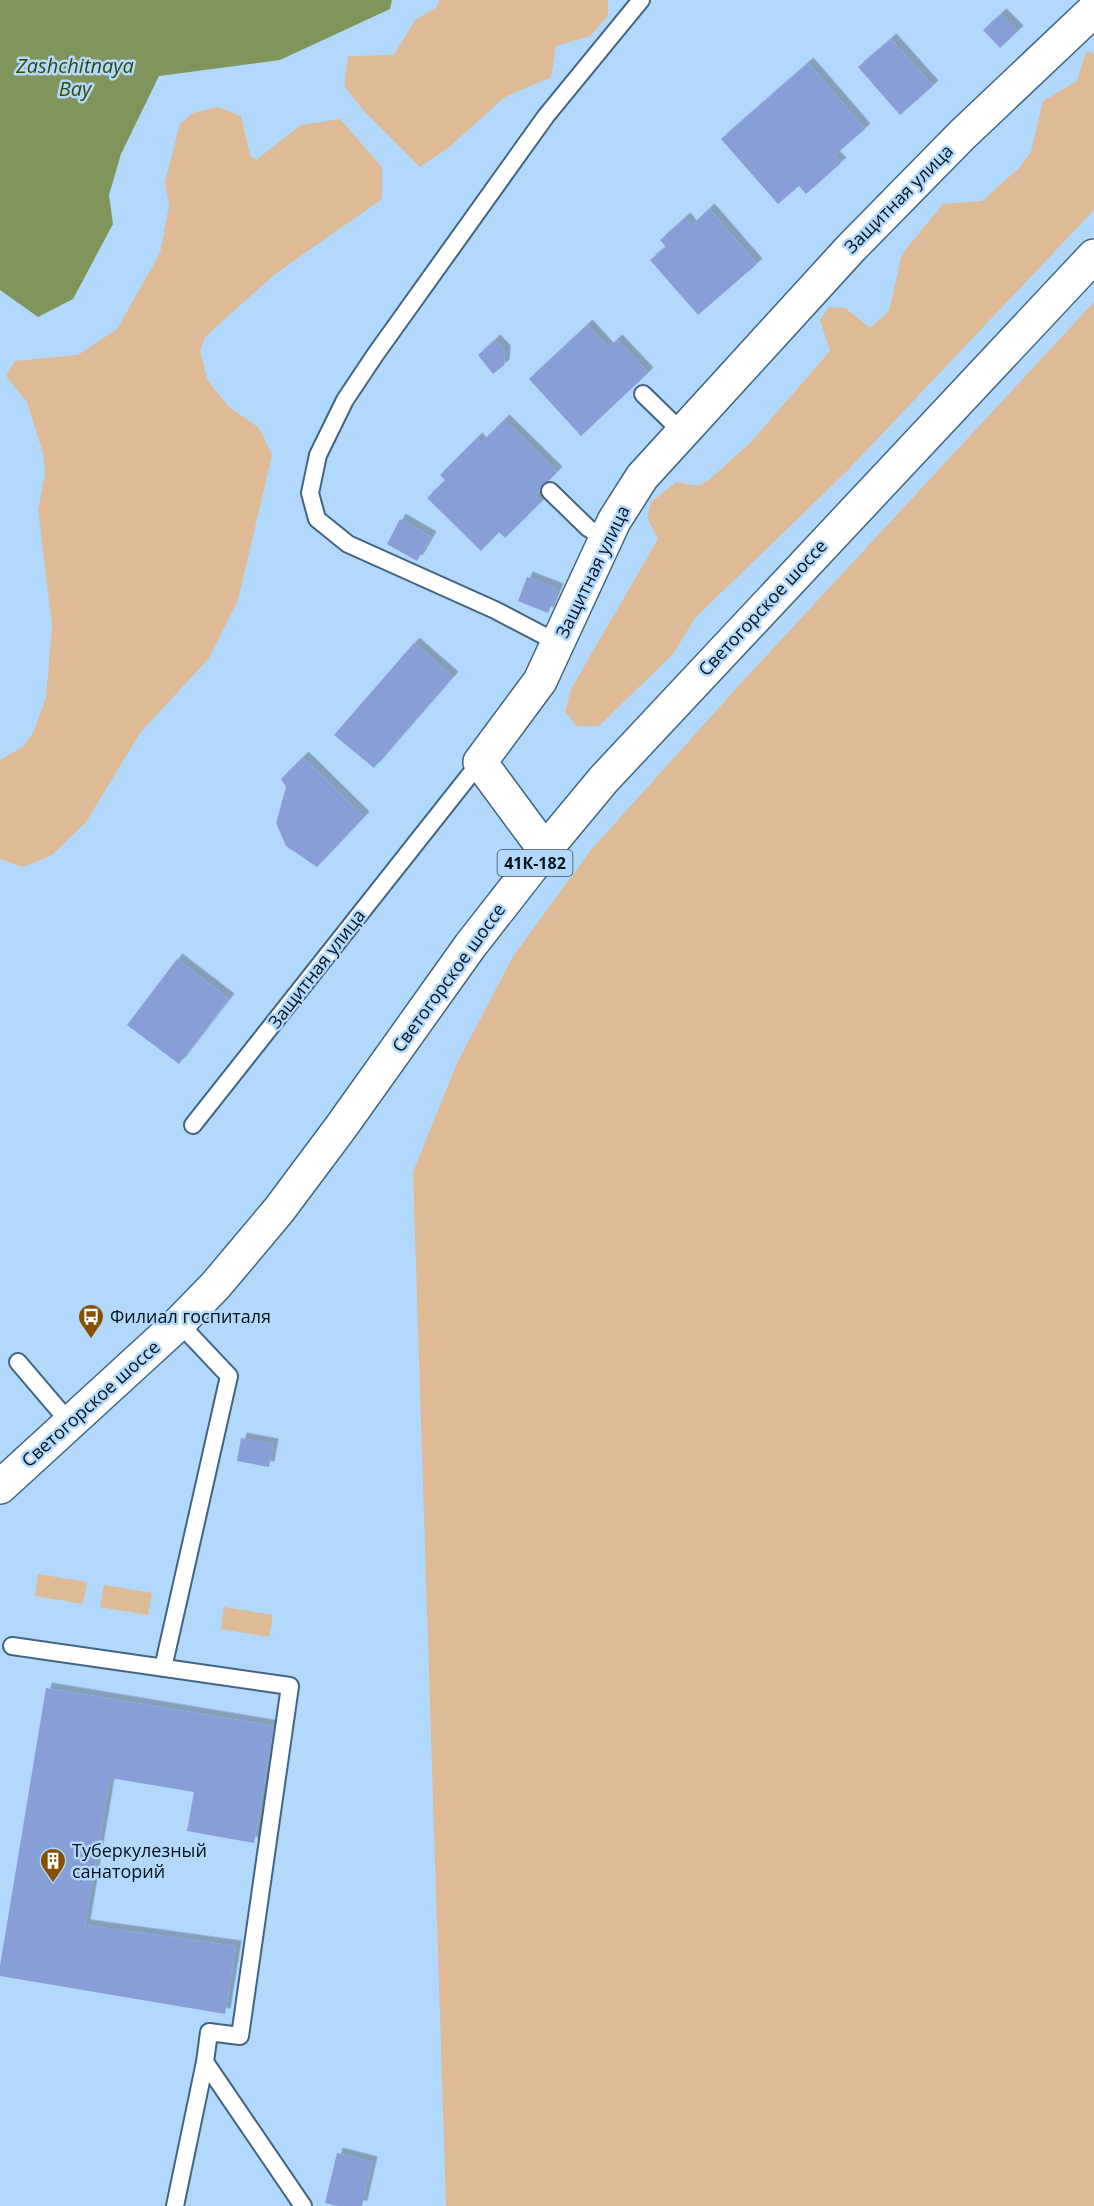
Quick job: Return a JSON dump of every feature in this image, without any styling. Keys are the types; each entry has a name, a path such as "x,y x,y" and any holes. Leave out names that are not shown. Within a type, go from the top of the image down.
{"main road":[{"name":"Защитная улица","path":"480,762 540,681 614,521 642,477 851,248 962,135 1094,10"},
{"name":"Светогорское шоссе","path":"0,1487 179,1323 216,1285 279,1210 470,946 604,779 1094,256"},
{"path":"480,762 545,850"}],"lane":[{"path":"558,644 495,610 348,544 317,519 310,493 318,455 345,400 375,355 546,116 641,0"},
{"path":"643,394 683,433"},
{"path":"550,491 588,528 606,539"},
{"name":"Защитная улица","path":"193,1125 480,762"},
{"path":"163,1668 229,1376 179,1323"},
{"path":"18,1362 70,1423"},
{"path":"12,1646 290,1686 240,2036 209,2032 205,2062 175,2206"},
{"path":"205,2062 303,2206"}],"shaded area":[{"path":"439,0 608,0 608,16 590,36 556,46 551,77 505,97 448,148 420,167 364,111 344,86 348,56 394,55 415,20 437,7"},
{"path":"1086,51 1094,54 1094,210 847,471 695,618 673,654 599,726 577,726 565,712 571,689 658,539 647,518 651,502 676,482 698,486 710,479 751,442 830,351 820,320 829,307 845,308 870,328 889,311 902,254 943,204 982,201 1019,168 1031,152 1043,101 1077,81"},
{"path":"218,107 241,116 250,155 256,160 301,125 340,119 382,167 382,199 275,274 205,337 200,351 208,381 228,406 259,428 272,455 238,600 209,658 140,733 86,822 52,855 23,867 0,859 0,760 24,746 34,731 46,697 52,626 38,510 45,474 43,453 27,402 6,376 15,361 78,355 117,329 160,253 169,206 165,182 180,124 193,113"},
{"path":"1094,302 1094,2206 446,2206 413,1172 457,1063 514,955 591,850 742,682"},
{"path":"38,1574 87,1582 83,1604 35,1596"},
{"path":"104,1585 152,1593 148,1615 100,1607"},
{"path":"224,1607 273,1615 269,1637 221,1629"}],"water":[{"name":"Zashchitnaya Bay","path":"0,0 392,0 390,9 280,60 159,76 121,154 109,195 113,224 73,299 38,317 0,290"}],"building":[{"path":"1001,14 1018,31 1000,48 983,30"},
{"path":"891,39 933,86 900,115 858,67"},
{"path":"808,63 865,129 834,156 841,163 806,194 799,186 778,204 721,139"},
{"path":"709,209 757,264 698,315 650,260 666,247 660,240 685,218 691,226"},
{"path":"587,325 608,348 617,340 648,373 581,436 529,379"},
{"path":"495,340 505,351 504,365 493,374 478,355"},
{"path":"504,420 557,472 535,495 541,502 505,538 499,532 481,551 427,498 445,480 440,475 477,438 481,443"},
{"path":"400,519 431,537 417,561 387,544"},
{"path":"527,577 558,589 548,613 518,601"},
{"path":"414,643 453,677 374,768 334,735"},
{"path":"303,757 364,817 317,867 286,846 276,823 286,787 281,779"},
{"path":"177,959 229,999 179,1064 127,1025"},
{"path":"241,1438 273,1444 269,1467 237,1461"},
{"name":"Туберкулезный санаторий","path":"46,1688 274,1726 254,1843 187,1831 194,1792 110,1778 85,1925 236,1946 225,2014 0,1976"},
{"path":"337,2153 372,2162 362,2206 338,2206 325,2203"}],"place":[{"name":"Филиал госпиталя","path":"91,1340"},
{"name":"Туберкулезный санаторий","path":"53,1884"}]}
